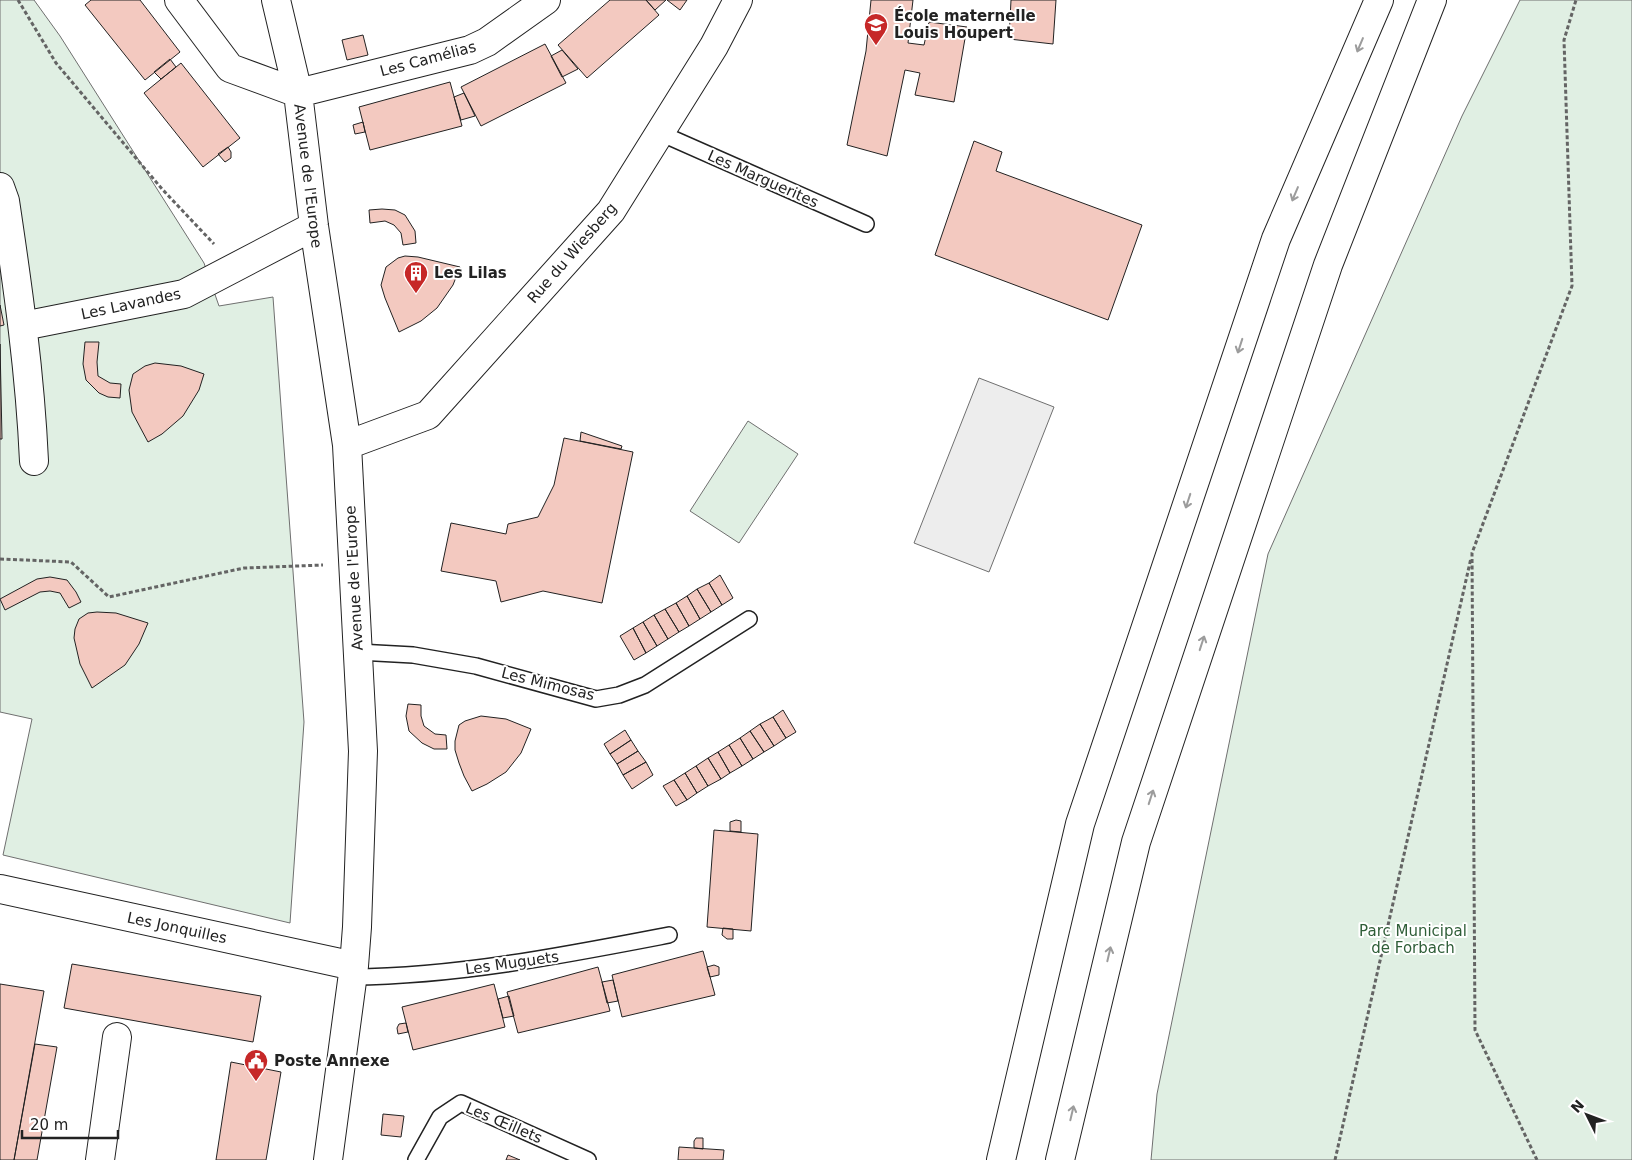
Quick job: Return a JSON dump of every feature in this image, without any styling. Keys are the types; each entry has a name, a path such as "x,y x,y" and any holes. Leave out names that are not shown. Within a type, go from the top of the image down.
{"main road":[{"path":"179,0 230,68 298,93"},
{"name":"Avenue de l'Europe","path":"276,0 298,93 314,226 347,444 363,751 357,927 353,972 328,1160"},
{"name":"Les Camélias","path":"298,93 470,50 487,42 546,0"},
{"name":"Rue du Wiesberg","path":"347,444 428,415 611,210 714,46 738,0"},
{"path":"1001,1160 1080,824 1276,239 1379,0"},
{"path":"1060,1160 1136,842 1328,265 1432,0"},
{"path":"0,187 5,200 23,326 31,399 34,461"},
{"name":"Les Lavandes","path":"23,326 184,294 314,226"},
{"name":"Les Jonquilles","path":"0,889 353,972"},
{"path":"100,1160 116,1037"}],"lane":[{"name":"Les Marguerites","path":"660,133 866,224"},
{"name":"Les Mimosas","path":"358,652 413,655 476,666 596,699 618,695 646,685 749,618"},
{"name":"Les Muguets","path":"353,972 396,976 457,970 568,955 670,936"},
{"name":"Les Œillets","path":"416,1160 440,1117 461,1103 588,1160"}],"path":[{"path":"18,0 56,63 162,189 235,267"},
{"path":"1335,1160 1472,553 1572,286 1564,40 1576,0"},
{"path":"1472,553 1475,1030 1537,1160"},
{"path":"0,559 71,562 109,597 244,568 353,564"}],"green space":[{"path":"0,0 34,0 60,36 204,263 219,306 273,297 304,722 290,923 3,855 32,719 0,712"},
{"name":"Parc Municipal de Forbach","path":"1520,0 1632,0 1632,1160 1151,1160 1157,1094 1268,554 1462,116"},
{"path":"748,421 798,454 739,543 690,511"}],"shaded area":[{"path":"979,378 1054,407 989,572 914,543"}],"building":[{"path":"91,0 140,0 180,52 145,80 85,5"},
{"path":"610,0 646,0 659,15 587,78 558,45"},
{"path":"646,0 666,0 655,10"},
{"path":"667,0 687,0 680,10"},
{"path":"871,0 913,0 908,43 924,45 929,22 967,27 954,102 915,95 920,73 905,70 887,156 847,145 866,51"},
{"path":"1011,0 1056,0 1053,44 1009,39"},
{"path":"363,35 368,55 347,60 342,40"},
{"path":"545,44 566,83 481,126 461,87"},
{"path":"562,50 578,69 562,77 551,56"},
{"path":"170,59 176,67 161,79 154,72"},
{"path":"181,63 240,138 203,167 144,93"},
{"path":"450,82 462,126 370,150 359,107"},
{"path":"464,93 475,116 461,120 454,97"},
{"path":"363,122 365,132 355,134 353,125"},
{"path":"974,141 1002,152 996,171 1142,225 1108,320 935,255"},
{"path":"228,147 231,152 231,158 225,162 218,154"},
{"path":"369,210 395,210 405,215 415,231 416,243 403,245 401,233 394,225 385,221 370,223"},
{"name":"Les Lilas","path":"405,256 418,257 460,267 453,285 437,308 421,321 399,332 381,285 386,267 398,258"},
{"path":"0,305 4,325 0,326"},
{"path":"85,342 99,342 98,376 110,383 121,384 120,398 108,397 99,393 86,380 83,364"},
{"path":"0,344 2,439 0,439"},
{"path":"155,363 181,366 204,374 199,390 183,416 162,434 148,442 132,412 129,390 133,374 145,366"},
{"path":"581,432 622,446 621,449 580,441"},
{"path":"564,438 633,452 602,603 543,591 501,602 496,581 441,571 451,523 506,534 508,524 538,517 554,485"},
{"path":"720,575 733,598 722,605 709,583"},
{"path":"50,577 67,580 81,602 69,608 60,593 40,592 5,610 0,599 37,579"},
{"path":"709,583 722,605 711,612 697,589"},
{"path":"697,589 711,612 700,619 687,596"},
{"path":"687,596 700,619 689,626 676,603"},
{"path":"676,603 689,626 679,632 665,609"},
{"path":"665,609 679,632 668,639 654,615"},
{"path":"88,613 116,613 148,623 139,644 125,665 92,688 80,664 74,638 79,619"},
{"path":"654,615 668,639 657,646 643,622"},
{"path":"643,622 657,646 646,653 633,628"},
{"path":"633,628 646,653 634,660 620,636"},
{"path":"408,704 421,705 421,716 424,726 435,734 446,735 447,749 434,749 422,743 409,731 406,716"},
{"path":"783,710 796,732 786,738 773,717"},
{"path":"481,716 506,719 531,729 521,753 506,772 472,791 459,763 455,750 455,741 459,725"},
{"path":"773,717 786,738 774,746 760,724"},
{"path":"760,724 774,746 764,752 750,731"},
{"path":"625,730 631,740 610,754 604,744"},
{"path":"750,731 764,752 753,759 740,738"},
{"path":"740,738 753,759 742,766 729,745"},
{"path":"631,740 638,751 617,764 610,754"},
{"path":"729,745 742,766 730,773 718,752"},
{"path":"638,751 646,762 623,775 617,764"},
{"path":"718,752 730,773 721,779 708,758"},
{"path":"708,758 721,779 708,786 696,766"},
{"path":"646,762 653,775 632,789 623,775"},
{"path":"696,766 708,786 697,793 685,773"},
{"path":"685,773 697,793 687,800 674,780"},
{"path":"674,780 687,800 676,806 663,786"},
{"path":"741,821 741,832 730,831 730,822"},
{"path":"714,830 758,834 751,931 707,927"},
{"path":"723,928 733,929 733,939 727,939 722,935"},
{"path":"703,951 715,995 622,1017 612,975"},
{"path":"72,964 261,996 253,1042 64,1008"},
{"path":"714,965 719,967 719,975 710,977 707,967"},
{"path":"598,967 610,1011 518,1033 507,992"},
{"path":"613,980 618,1001 607,1003 602,982"},
{"path":"0,984 44,991 14,1160 0,1160"},
{"path":"494,984 505,1027 413,1050 402,1007"},
{"path":"509,996 514,1016 503,1018 498,999"},
{"path":"406,1023 408,1032 398,1034 397,1028 399,1024"},
{"path":"35,1044 57,1047 37,1160 14,1160"},
{"path":"231,1062 281,1072 266,1160 216,1160"},
{"path":"383,1114 404,1116 401,1137 381,1135"},
{"path":"696,1138 703,1138 703,1149 694,1148"},
{"path":"679,1147 724,1150 723,1160 678,1160"},
{"path":"508,1155 520,1160 506,1160"}],"place":[{"name":"École maternelle Louis Houpert","path":"876,46"},
{"name":"Les Lilas","path":"416,294"},
{"name":"Poste Annexe","path":"256,1082"}]}
